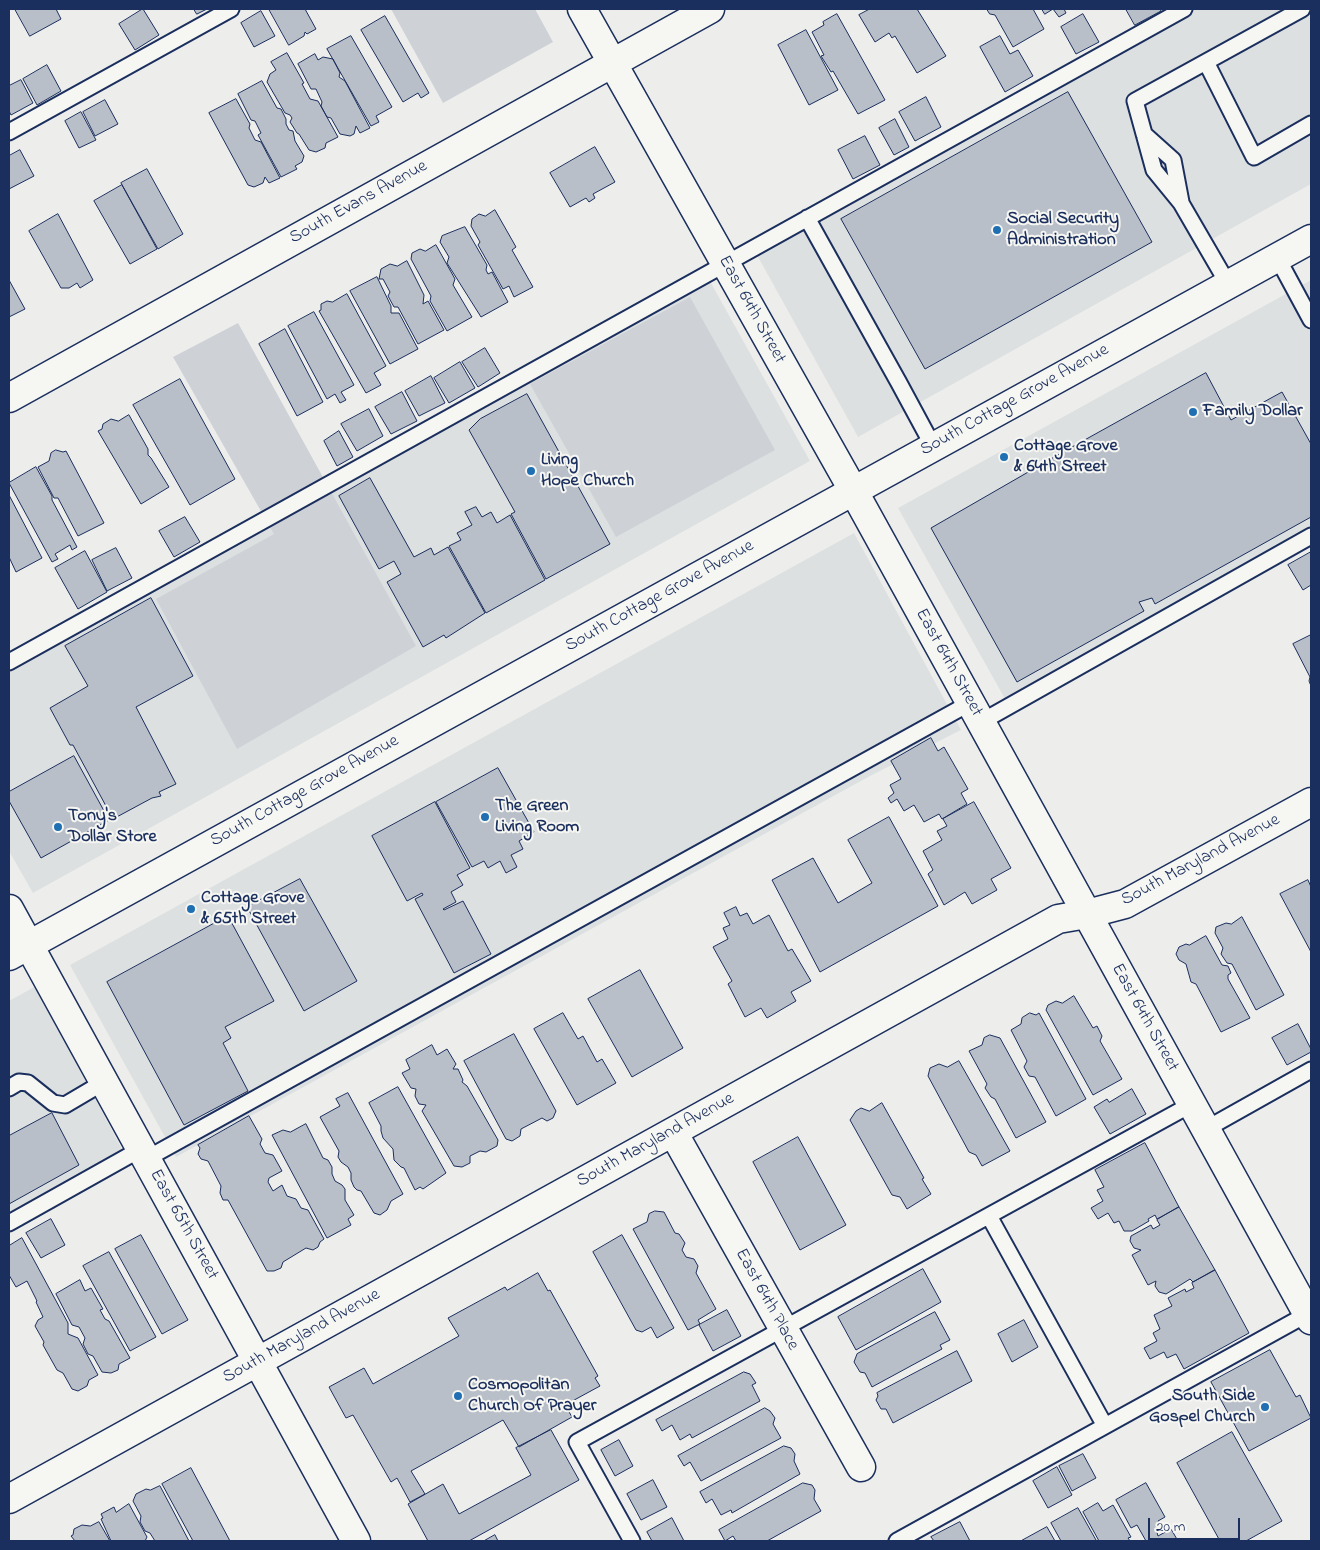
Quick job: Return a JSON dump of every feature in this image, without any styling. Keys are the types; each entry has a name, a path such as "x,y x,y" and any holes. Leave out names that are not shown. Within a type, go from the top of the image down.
{"street":[{"name":"East 64th Street","path":"582,9 853,490 1310,1315"},
{"name":"South Evans Avenue","path":"9,398 710,9"},
{"name":"South Cottage Grove Avenue","path":"19,950 1311,239"},
{"name":"South Maryland Avenue","path":"9,1499 1058,919 1125,904 1311,802"},
{"name":"East 65th Street","path":"9,909 19,950 104,1082 356,1541"},
{"name":"East 64th Place","path":"673,1132 861,1467"}],"lane":[{"path":"9,132 231,9"},
{"path":"9,662 1184,9"},
{"path":"1228,284 1181,203 1154,170 1135,101 1302,9"},
{"path":"1206,62 1254,157 1311,124"},
{"path":"1144,134 1173,160 1181,203"},
{"path":"807,218 933,446"},
{"path":"1277,257 1311,320"},
{"path":"9,1223 144,1154 975,712 1311,536"},
{"path":"1206,1129 1311,1070"},
{"path":"9,1088 19,1082 28,1083 53,1103 65,1105 104,1082"},
{"path":"632,1541 577,1442 1192,1104"},
{"path":"989,1216 1106,1426"},
{"path":"897,1541 1310,1315"}],"shaded area":[{"path":"391,9 535,9 553,42 443,103"},
{"path":"1184,9 1311,9 1311,184 858,437 753,248"},
{"path":"706,274 810,461 33,893 9,851 9,662"},
{"path":"1311,280 1311,536 1009,706 898,508"},
{"path":"690,297 775,450 616,537 530,384"},
{"path":"238,323 416,646 237,749 156,599 274,534 173,357"},
{"path":"854,533 961,730 870,776 176,1157 70,965"},
{"path":"36,986 126,1157 9,1223 9,1001"}],"building":[{"path":"15,9 56,9 61,19 30,36"},
{"path":"143,9 159,35 135,50 119,24"},
{"path":"194,9 207,9 197,14"},
{"path":"269,9 305,9 316,29 307,34 305,32 304,36 289,45"},
{"path":"870,9 917,9 946,56 917,73 895,36 892,38 889,33 875,42 859,15"},
{"path":"987,9 1033,9 1044,29 1013,47 995,15 990,14"},
{"path":"1042,9 1053,9 1045,14"},
{"path":"1053,9 1064,9 1066,13 1059,17"},
{"path":"1126,9 1160,9 1161,11 1135,25"},
{"path":"261,11 275,36 254,47 241,23"},
{"path":"837,14 885,100 858,114 833,71 831,72 821,56 824,55 812,32 824,25 823,22"},
{"path":"1083,14 1099,42 1076,54 1061,27"},
{"path":"385,16 429,93 421,98 418,93 403,102 361,30"},
{"path":"806,30 838,90 809,105 778,45"},
{"path":"351,36 392,107 376,116 379,122 371,126 327,49"},
{"path":"1000,36 1010,54 1018,50 1033,76 1005,92 980,47"},
{"path":"287,53 304,83 302,84 310,99 318,101 338,137 326,143 325,148 316,152 309,150 297,133 290,122 292,118 285,113 267,82 270,74 276,70 271,62"},
{"path":"315,54 318,60 323,57 333,59 340,73 339,77 345,81 370,128 360,133 356,126 354,134 350,136 340,134 331,118 327,117 321,106 322,102 316,89 311,89 298,64"},
{"path":"47,65 61,91 37,105 23,79"},
{"path":"21,80 33,103 11,115 9,111 9,86"},
{"path":"262,81 277,108 281,109 286,119 286,124 289,130 293,131 295,141 304,156 302,162 295,166 297,169 281,177 258,135 261,133 255,121 251,120 238,94"},
{"name":"Social Security Administration","path":"1068,92 1152,242 925,369 841,219"},
{"path":"926,97 941,127 915,141 899,112"},
{"path":"236,99 250,124 249,128 255,140 261,142 280,178 269,183 265,177 263,183 254,187 248,185 209,113"},
{"path":"105,100 118,124 95,136 83,112"},
{"path":"81,112 96,140 79,148 65,121"},
{"path":"895,119 909,147 894,155 879,128"},
{"path":"865,136 880,165 853,179 838,150"},
{"path":"595,147 615,182 593,194 595,198 589,202 586,198 570,207 550,173"},
{"path":"20,150 34,176 9,189 9,156"},
{"path":"147,169 183,234 158,249 121,183"},
{"path":"122,185 157,249 130,264 94,201"},
{"path":"495,210 516,247 512,250 533,287 514,297 509,286 503,289 478,245 480,242 471,226 472,219 479,214 485,216"},
{"path":"58,214 93,280 80,288 77,283 69,288 61,288 29,231"},
{"path":"465,227 487,265 486,270 488,274 492,272 508,302 481,317 447,263 449,257 440,242 442,236"},
{"path":"436,245 455,279 453,285 472,317 447,331 430,301 431,296 411,259 412,253 420,249 425,251"},
{"path":"407,261 424,295 423,304 428,301 444,330 418,344 398,307 394,307 388,296 390,292 383,279 379,279 381,269 390,264 397,266"},
{"path":"377,277 391,306 391,313 399,313 418,349 390,364 350,291"},
{"path":"9,280 25,309 9,317"},
{"path":"347,294 386,366 374,373 381,385 366,393 319,311 321,310 321,304 327,301 332,302"},
{"path":"314,312 354,385 341,392 346,400 340,403 335,394 327,399 288,326"},
{"path":"285,329 323,402 297,416 259,344"},
{"path":"485,348 500,373 478,387 462,362"},
{"path":"460,362 475,388 449,403 434,378"},
{"path":"1206,373 1231,420 1282,392 1311,444 1311,517 1155,604 1152,598 1139,602 1144,611 1017,682 931,528"},
{"path":"431,376 445,403 419,416 405,391"},
{"path":"180,379 235,479 190,505 133,405"},
{"path":"402,392 417,421 391,434 375,407"},
{"name":"Living Hope Church","path":"527,394 610,544 546,579 511,514 515,512 469,430 480,419"},
{"path":"369,409 383,436 357,451 341,424"},
{"path":"129,415 148,449 148,455 169,487 141,504 98,431 102,429 103,424 111,419 118,421"},
{"path":"339,431 353,457 337,466 324,441"},
{"path":"56,450 66,451 104,523 78,536 58,498 54,498 38,467 49,461 51,453"},
{"path":"36,467 77,547 72,550 70,545 55,554 58,559 52,562 9,483"},
{"path":"370,478 414,557 431,548 434,555 448,547 485,613 446,638 444,635 423,647 387,582 401,574 394,561 379,569 339,496"},
{"path":"9,495 42,558 16,572 9,557"},
{"path":"476,507 482,517 491,512 497,523 510,515 545,580 486,613 449,546 461,540 457,533 472,525 465,512"},
{"path":"185,517 200,542 174,557 159,531"},
{"path":"116,548 132,578 107,591 92,560"},
{"path":"85,551 107,592 78,609 55,568"},
{"path":"1311,552 1311,585 1303,590 1288,565"},
{"path":"151,598 193,676 136,707 176,784 159,792 161,796 152,798 113,819 73,745 70,745 50,708 88,686 65,646"},
{"path":"1311,635 1311,686 1310,677 1293,644"},
{"path":"931,738 938,751 944,747 968,789 961,793 967,804 942,819 939,814 924,822 914,805 904,811 897,799 891,803 888,798 894,793 890,785 901,779 891,761"},
{"path":"74,756 109,820 41,858 9,801 9,792"},
{"name":"The Green Living Room","path":"498,768 534,832 519,841 523,849 511,855 517,867 506,873 500,861 488,868 484,861 472,867 436,802"},
{"path":"435,802 470,868 457,875 463,885 451,892 456,902 443,909 463,901 491,954 454,973 415,899 423,895 422,893 407,901 372,836"},
{"path":"974,802 1011,868 991,879 997,890 972,904 965,892 944,905 928,874 933,870 923,851 942,840 937,831 947,826 943,819"},
{"path":"889,817 938,906 820,972 772,880 813,858 838,903 872,883 848,840"},
{"path":"300,879 357,981 304,1011 247,907"},
{"path":"1308,880 1311,887 1311,952 1280,894"},
{"path":"736,907 740,916 747,913 753,924 769,915 788,951 792,949 811,981 791,992 796,1001 767,1018 761,1008 745,1017 728,984 732,981 713,947 728,939 723,928 730,925 724,913"},
{"path":"228,916 274,1001 225,1027 231,1038 223,1043 248,1091 184,1125 107,982"},
{"path":"1242,917 1284,995 1256,1010 1232,964 1227,963 1221,954 1223,948 1215,933 1216,927 1226,923 1231,924"},
{"path":"1206,936 1222,965 1228,966 1231,973 1228,975 1228,979 1250,1018 1221,1032 1196,984 1191,982 1186,964 1179,960 1176,954 1179,947 1186,944 1189,945"},
{"path":"640,970 683,1048 632,1077 588,999"},
{"path":"1074,996 1093,1028 1097,1026 1102,1036 1100,1041 1122,1079 1093,1095 1046,1010 1048,1005 1056,1001 1062,1003"},
{"path":"563,1013 578,1039 583,1036 597,1062 602,1059 616,1083 577,1105 534,1029"},
{"path":"1030,1013 1036,1015 1039,1013 1086,1099 1056,1116 1035,1077 1029,1076 1024,1067 1027,1061 1011,1030 1021,1024 1022,1018"},
{"path":"1298,1024 1311,1052 1287,1065 1272,1038"},
{"path":"514,1034 556,1111 553,1118 547,1121 542,1118 521,1129 520,1136 512,1141 506,1139 464,1061"},
{"path":"990,1035 1000,1038 1046,1122 1016,1138 995,1099 991,1097 985,1088 987,1084 969,1051 982,1045 984,1038"},
{"path":"432,1045 437,1055 447,1049 456,1064 453,1069 458,1069 463,1080 462,1082 467,1086 498,1140 497,1146 486,1152 480,1151 470,1156 470,1163 462,1167 454,1166 422,1111 426,1105 419,1104 415,1096 416,1089 411,1088 402,1073 410,1069 406,1060"},
{"path":"959,1061 1010,1151 982,1166 976,1155 969,1152 928,1076 930,1068 939,1064 947,1067"},
{"path":"398,1087 446,1173 423,1189 420,1187 415,1190 404,1168 394,1160 393,1149 383,1138 381,1126 369,1103"},
{"path":"1132,1089 1146,1114 1110,1134 1094,1107 1107,1099 1109,1102"},
{"path":"348,1093 403,1194 391,1201 387,1210 380,1215 374,1213 361,1191 354,1187 351,1173 338,1157 339,1151 320,1117 340,1106 336,1099"},
{"path":"882,1103 931,1194 907,1209 900,1197 892,1195 850,1120 856,1111 861,1108 869,1111"},
{"path":"52,1113 79,1165 9,1204 9,1136"},
{"path":"249,1116 262,1139 260,1144 265,1153 273,1155 282,1171 269,1178 268,1182 273,1191 282,1185 287,1196 296,1199 301,1208 308,1210 324,1239 318,1247 313,1250 306,1248 283,1262 281,1268 274,1271 267,1271 228,1200 223,1200 220,1193 221,1186 208,1161 201,1159 198,1154 200,1148 198,1145"},
{"path":"306,1124 323,1158 328,1160 332,1167 335,1181 345,1189 345,1200 354,1215 348,1219 351,1225 327,1238 272,1135 283,1130 290,1132"},
{"path":"798,1137 846,1225 800,1250 753,1162"},
{"path":"1145,1143 1179,1207 1157,1219 1155,1215 1132,1231 1124,1231 1119,1221 1114,1223 1108,1213 1098,1219 1091,1208 1103,1201 1097,1190 1104,1187 1095,1170"},
{"path":"1179,1207 1215,1270 1193,1282 1190,1279 1166,1294 1159,1292 1155,1286 1156,1281 1148,1285 1132,1255 1141,1250 1134,1248 1130,1241 1131,1236 1151,1225 1153,1229 1160,1225 1157,1220"},
{"path":"655,1211 664,1212 675,1233 679,1234 685,1243 682,1250 686,1257 694,1259 698,1266 696,1273 716,1309 698,1320 700,1324 688,1330 633,1229 647,1222 649,1214"},
{"path":"51,1219 65,1245 41,1258 26,1233"},
{"path":"141,1235 188,1320 162,1334 115,1249"},
{"path":"622,1235 674,1328 657,1338 651,1327 642,1332 636,1330 593,1252"},
{"path":"22,1238 68,1323 68,1334 78,1338 98,1375 89,1380 87,1386 78,1391 72,1389 63,1373 57,1370 43,1345 44,1342 35,1326 38,1320 43,1317 27,1281 16,1287 9,1275 9,1246"},
{"path":"109,1252 156,1337 130,1351 83,1266"},
{"path":"923,1269 941,1302 856,1350 838,1317"},
{"path":"1215,1270 1249,1333 1184,1369 1176,1354 1167,1358 1164,1352 1150,1359 1144,1348 1157,1341 1153,1333 1160,1329 1154,1315 1172,1306 1168,1298 1185,1289 1186,1292 1194,1288 1192,1283"},
{"name":"Cosmopolitan Church Of Prayer","path":"538,1273 548,1291 550,1290 598,1376 595,1378 600,1386 565,1405 572,1417 519,1447 503,1420 411,1471 425,1494 410,1502 397,1478 391,1482 353,1415 346,1418 329,1387 364,1368 373,1384 459,1336 448,1318 505,1287 507,1290"},
{"path":"80,1280 85,1291 91,1288 103,1309 100,1310 105,1319 109,1321 130,1358 119,1364 118,1370 111,1373 102,1372 93,1356 88,1354 83,1344 85,1338 79,1327 72,1325 56,1294"},
{"path":"727,1310 741,1336 713,1351 699,1325"},
{"path":"935,1312 950,1340 940,1345 942,1349 872,1387 865,1373 860,1372 854,1362 857,1354"},
{"path":"1024,1320 1038,1347 1012,1362 998,1334"},
{"name":"South Side Gospel Church","path":"1270,1350 1296,1397 1300,1395 1311,1418 1249,1451 1211,1382"},
{"path":"957,1351 972,1381 893,1423 886,1409 881,1409 876,1400 877,1393"},
{"path":"744,1372 750,1374 756,1383 752,1385 760,1401 692,1438 690,1434 680,1440 672,1425 662,1431 656,1420"},
{"path":"765,1408 775,1418 773,1424 781,1438 701,1481 690,1462 684,1466 678,1456"},
{"path":"551,1430 579,1480 469,1541 428,1541 408,1504 443,1484 459,1514 531,1475 516,1448"},
{"path":"1232,1432 1282,1521 1246,1541 1220,1541 1177,1463"},
{"path":"619,1440 633,1466 615,1476 601,1450"},
{"path":"784,1446 791,1448 795,1454 794,1461 800,1474 732,1513 731,1510 721,1515 712,1499 706,1503 700,1492"},
{"path":"1083,1454 1096,1478 1072,1491 1059,1466"},
{"path":"1057,1467 1072,1495 1048,1508 1033,1481"},
{"path":"191,1468 230,1541 193,1541 162,1484"},
{"path":"653,1480 667,1507 641,1520 627,1494"},
{"path":"803,1483 812,1485 815,1490 814,1499 821,1511 767,1541 736,1541 733,1536 725,1541 719,1530"},
{"path":"1146,1483 1165,1517 1158,1521 1160,1527 1156,1529 1158,1536 1171,1529 1178,1541 1146,1541 1137,1525 1131,1528 1116,1500"},
{"path":"160,1486 189,1541 155,1541 150,1533 145,1531 140,1522 141,1516 133,1501 136,1494 146,1489 150,1490"},
{"path":"1098,1503 1103,1511 1113,1505 1131,1537 1128,1538 1130,1541 1099,1541 1083,1512"},
{"path":"129,1504 147,1537 145,1541 111,1541 101,1519 103,1518 101,1514 114,1507 116,1512"},
{"path":"1078,1508 1096,1541 1061,1541 1051,1523"},
{"path":"672,1518 684,1541 652,1541 647,1532"},
{"path":"99,1522 110,1541 75,1541 71,1536 74,1529 82,1525 90,1526"},
{"path":"960,1522 970,1541 934,1541 931,1537"},
{"path":"1047,1527 1055,1541 1021,1541"},
{"path":"495,1535 498,1541 484,1541"}],"place":[{"name":"Social Security Administration","path":"997,230"},
{"name":"Family Dollar","path":"1193,412"},
{"name":"Cottage Grove & 64th Street","path":"1004,457"},
{"name":"Living Hope Church","path":"531,471"},
{"name":"The Green Living Room","path":"485,817"},
{"name":"Tony's Dollar Store","path":"58,827"},
{"name":"Cottage Grove & 65th Street","path":"191,909"},
{"name":"Cosmopolitan Church Of Prayer","path":"458,1396"},
{"name":"South Side Gospel Church","path":"1265,1407"}]}
